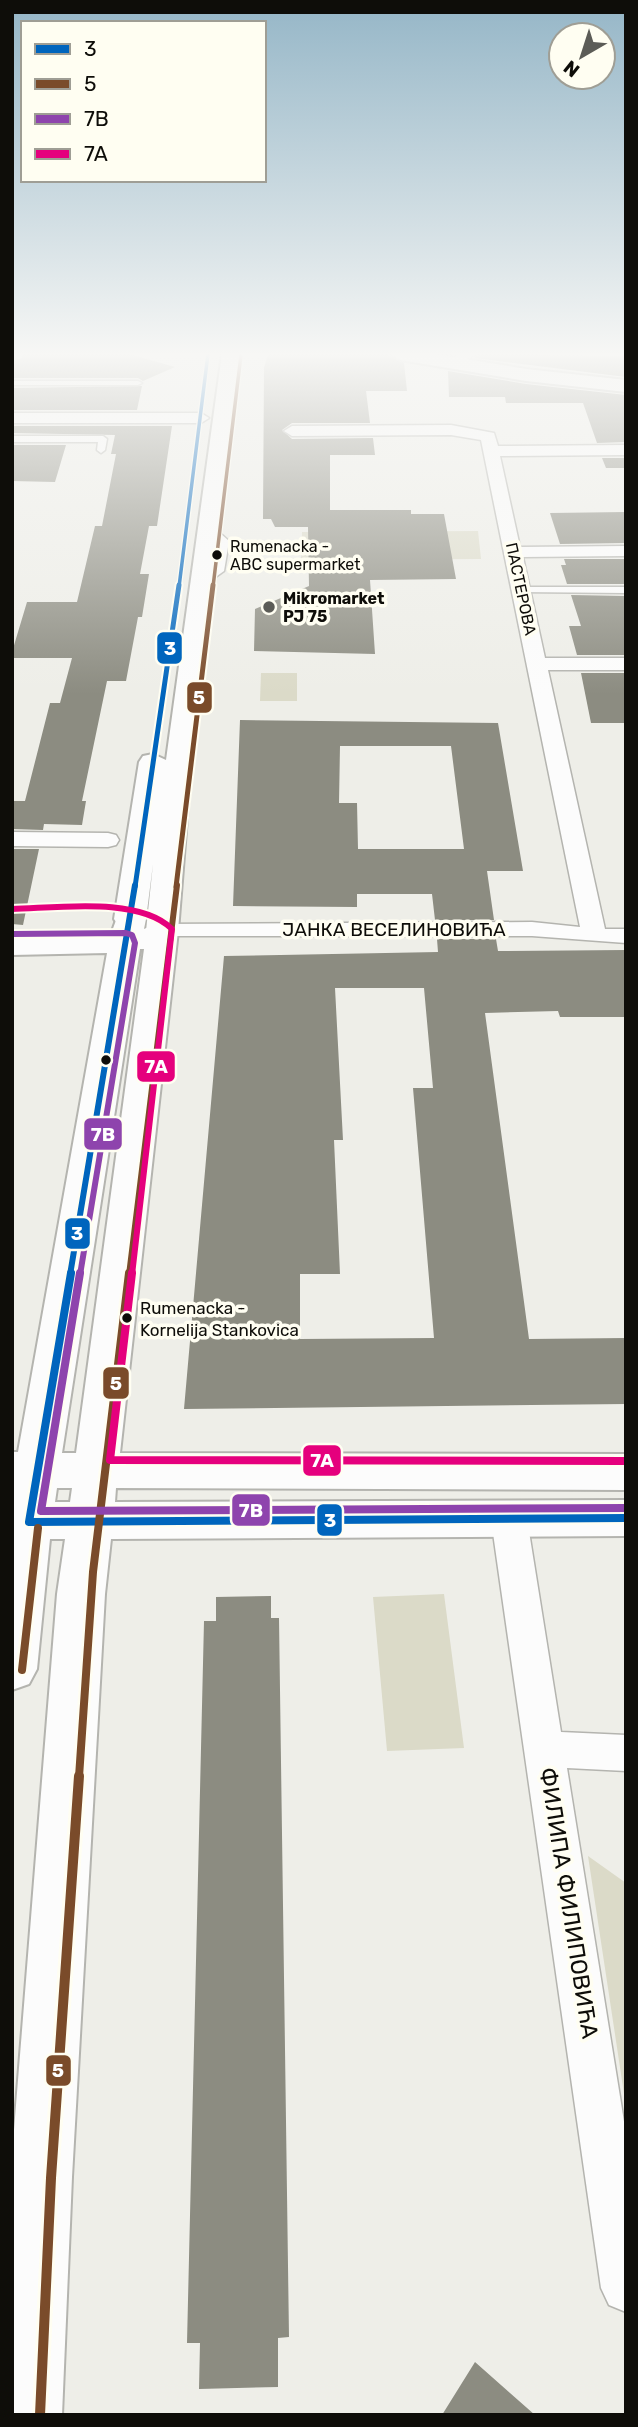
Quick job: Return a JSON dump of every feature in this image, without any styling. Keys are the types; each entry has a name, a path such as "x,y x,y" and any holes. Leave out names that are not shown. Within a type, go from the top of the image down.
{"street":[{"path":"29,2415 27,2178 81,1594 98,1470 139,931 195,467"},
{"path":"12,1669 24,1470 139,931 174,804 217,467"},
{"name":"ПАСТЕРОВА","path":"496,467 594,936"},
{"path":"514,552 626,551"},
{"path":"537,664 626,664"},
{"path":"12,839 108,840"},
{"path":"12,920 139,931"},
{"name":"ЈАНКА ВЕСЕЛИНОВИЋА","path":"139,931 532,929 594,936 626,936"},
{"path":"12,945 139,931"},
{"path":"24,1470 626,1472"},
{"path":"20,1522 626,1518"},
{"name":"ФИЛИПА ФИЛИПОВИЋА","path":"509,1519 625,2280"},
{"path":"546,1749 626,1753"}],"lane":[{"path":"522,590 626,590"}],"green space":[{"path":"478,531 481,559 301,560 302,532"},
{"path":"261,673 297,673 297,701 260,701"},
{"path":"444,1594 464,1748 387,1751 373,1597"},
{"path":"588,1856 626,1883 626,2107"}],"building":[{"path":"12,467 59,467 55,482 12,481"},
{"path":"113,467 166,467 157,526 149,526 140,574 149,574 142,617 138,617 126,681 107,681 82,801 86,801 82,825 44,824 43,830 12,829 12,801 25,801 50,703 60,703 72,658 12,658 12,652 27,602 77,602 95,526 102,526"},
{"path":"263,467 330,467 330,510 411,510 411,514 444,514 456,579 370,580 375,654 254,651 255,609 309,586 308,527 275,527 271,519 263,519"},
{"path":"626,512 626,543 560,544 550,513"},
{"path":"564,559 626,559 626,584 567,584 561,565 566,565"},
{"path":"571,595 626,596 626,655 577,655 569,626 581,626"},
{"path":"581,673 626,673 626,723 591,723"},
{"path":"240,720 498,723 523,871 487,871 494,920 435,920 432,894 357,894 357,907 233,906","holes":["340,746 451,746 464,849 358,849 357,803 339,803"]},
{"path":"12,849 39,849 23,925 12,924"},
{"path":"437,939 496,939 498,951 626,950 626,1017 560,1017 558,1011 485,1013 529,1339 626,1338 626,1404 184,1409 224,956 438,952","holes":["335,988 424,988 433,1088 413,1088 434,1338 300,1339 300,1274 340,1274 334,1140 343,1140"]},
{"path":"271,1596 271,1618 279,1618 289,2337 278,2338 278,2387 199,2389 200,2343 187,2343 204,1621 216,1621 216,1597"},
{"path":"475,2362 535,2415 442,2415"}],"transit line":[{"name":"3","path":"194,467 130,919 29,1522 626,1518"},
{"name":"5","path":"40,2415 51,2178 93,1572 227,467"},
{"name":"7A","path":"12,909 124,909 162,919 172,929 110,1460 626,1461"},
{"name":"7B","path":"12,934 126,933 132,935 135,943 41,1511 626,1508"},
{"name":"5","path":"22,1670 38,1528"}],"place":[{"name":"Rumenacka - ABC supermarket","path":"217,555"},
{"name":"Mikromarket PJ 75","path":"269,607"},
{"name":"Rumenacka - Kornelija Stankovica","path":"127,1318"}]}
